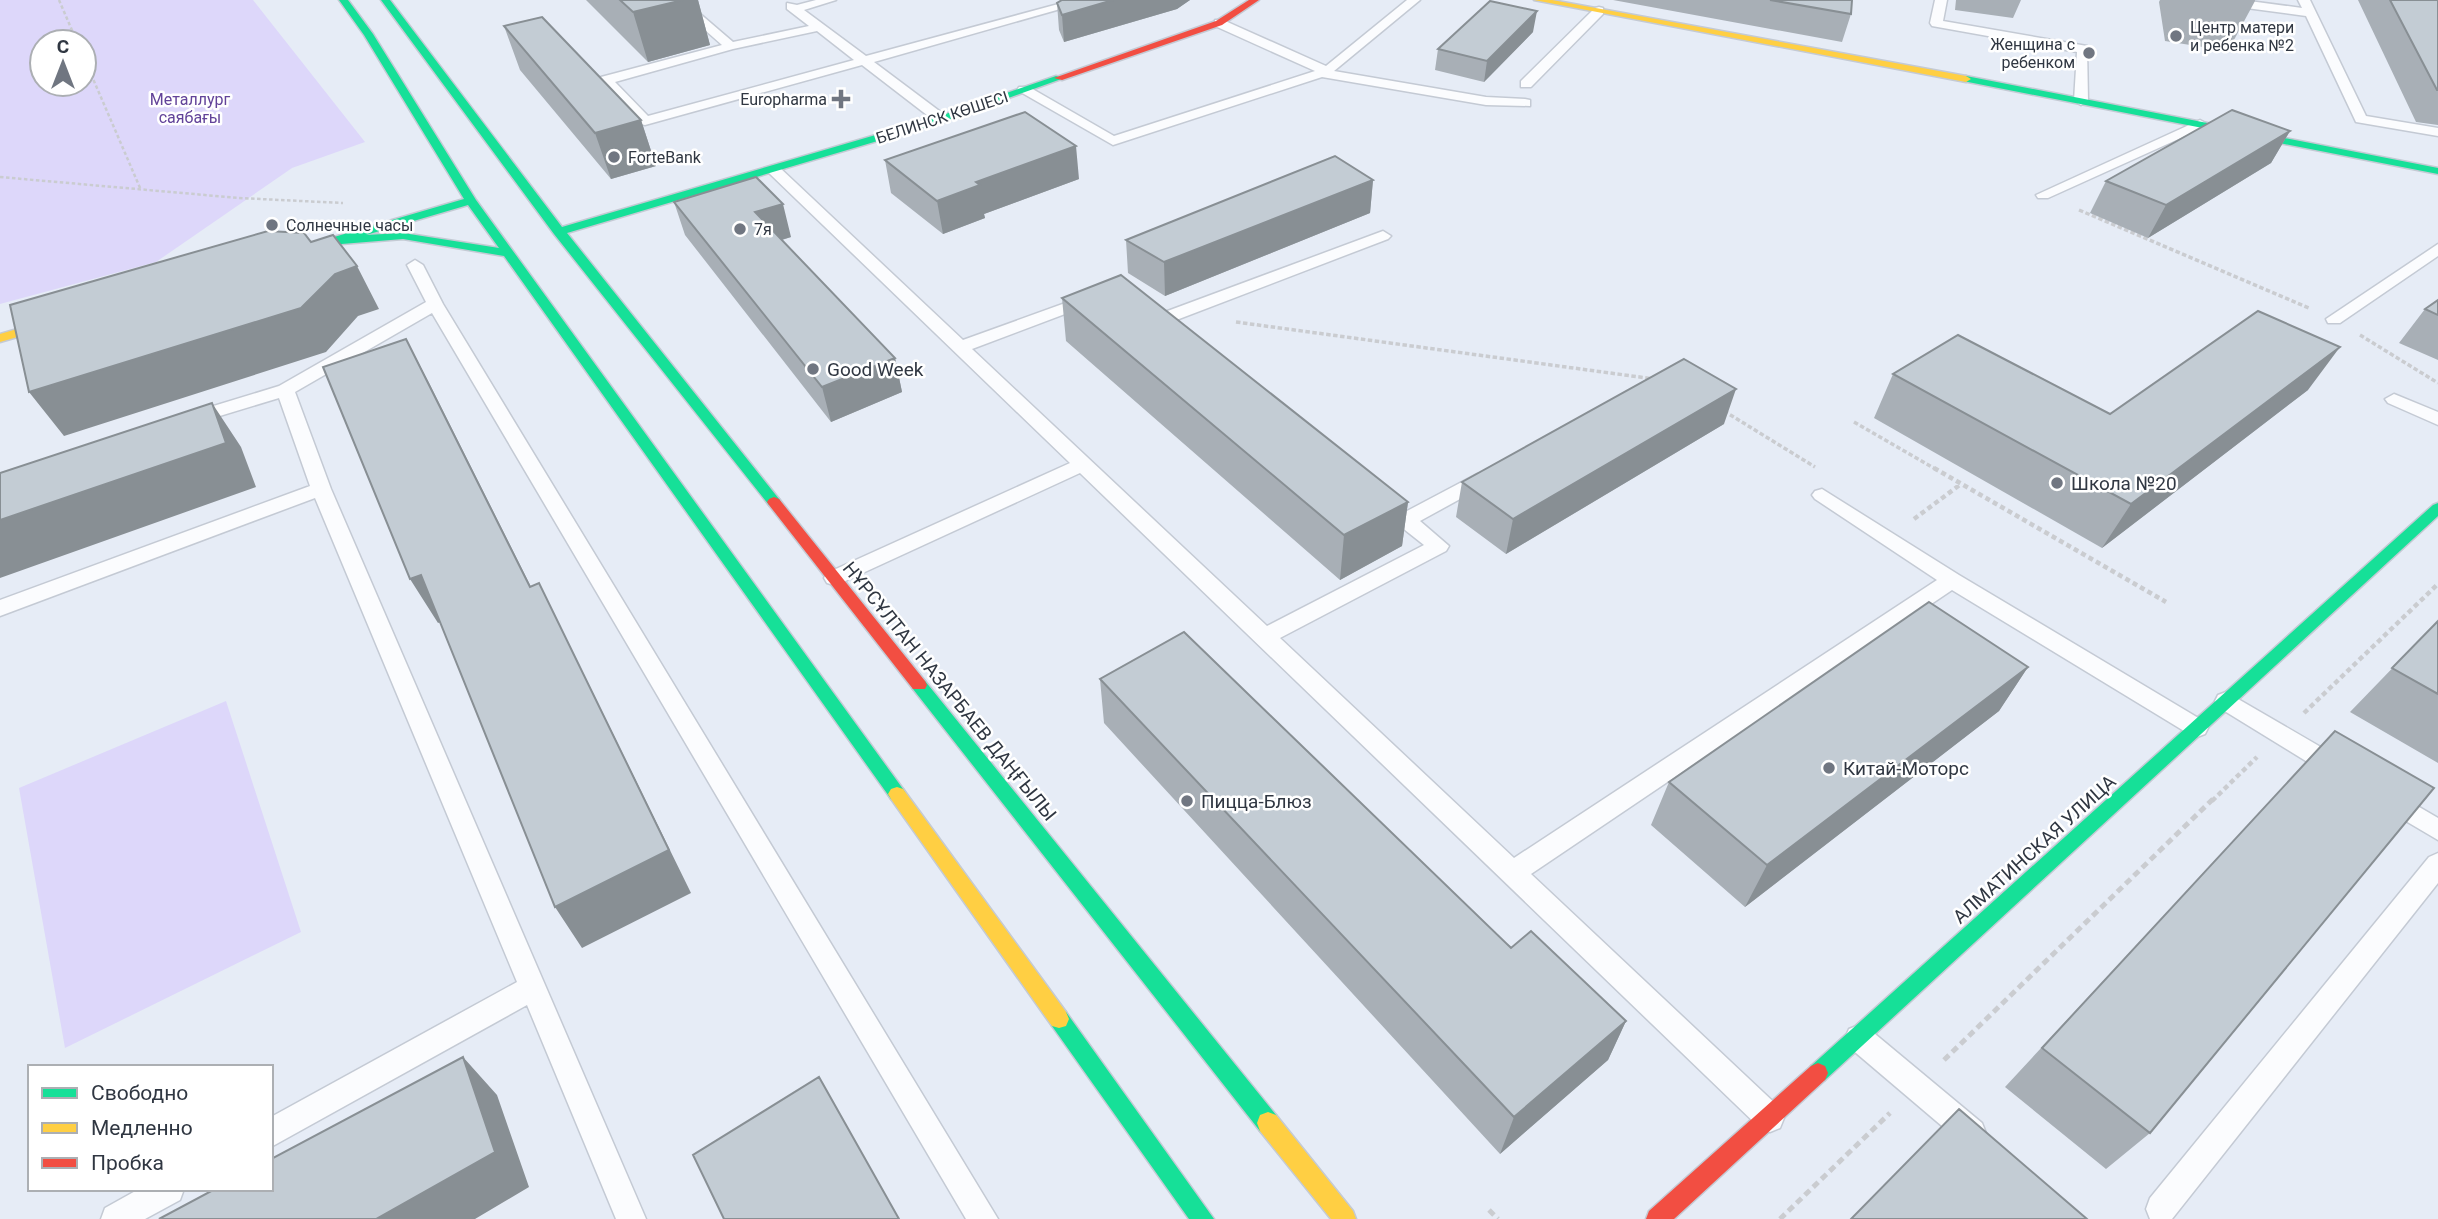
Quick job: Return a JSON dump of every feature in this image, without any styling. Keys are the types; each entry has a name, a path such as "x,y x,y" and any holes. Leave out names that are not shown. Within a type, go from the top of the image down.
{"main road":[{"path":"342,0 368,34 512,249 1203,1219"},
{"name":"НҰРСҰЛТАН НАЗАРБАЕВ ДАҢҒЫЛЫ","path":"386,0 517,189 552,234 834,578 1345,1219"},
{"name":"БЕЛИНСК КӨШЕСІ","path":"552,234 941,119 1219,23 1255,0"},
{"path":"1538,0 1825,51 2438,171"},
{"path":"308,248 478,199"},
{"path":"335,240 403,236 512,249"},
{"path":"0,338 80,315"},
{"name":"АЛМАТИНСКАЯ УЛИЦА","path":"1657,1219 1859,1038 2438,508"}],"lane":[{"path":"677,0 731,46"},
{"path":"830,0 793,7 941,119"},
{"path":"820,27 731,46 606,80 645,121 1086,0"},
{"path":"1024,90 1113,141 1324,72 1413,0"},
{"path":"1941,0 1936,23 2083,49 2081,101"},
{"path":"2216,0 2312,13"},
{"path":"2304,0 2361,119 2438,132"},
{"path":"1527,84 1598,11"},
{"path":"1219,23 1324,72 1486,101 1525,103"},
{"path":"2043,195 2200,124"},
{"path":"774,170 1770,1118"},
{"path":"1174,341 1147,319 1176,314 1383,236"},
{"path":"2334,319 2438,248"},
{"path":"415,265 435,304 983,1219"},
{"path":"961,347 1111,291"},
{"path":"168,426 285,390 435,304"},
{"path":"285,390 321,489 631,1219"},
{"path":"2394,399 2438,419"},
{"path":"834,578 1083,464"},
{"path":"1406,520 1501,469"},
{"path":"0,608 321,489"},
{"path":"1265,636 1439,546 1373,495"},
{"path":"1822,495 1952,580 2197,728"},
{"path":"1513,872 1952,580"},
{"path":"2226,701 2438,830"},
{"path":"2162,1216 2438,863"},
{"path":"273,1132 534,987"},
{"path":"1859,1038 1989,1148"},
{"path":"116,1219 165,1191"}],"path":[{"path":"59,0 71,28"},
{"path":"98,90 141,190"},
{"path":"0,177 348,204"},
{"path":"2043,195 2334,319 2438,383"},
{"path":"1176,314 1662,380"},
{"path":"1723,411 1818,469"},
{"path":"1854,422 2166,602"},
{"path":"1888,538 1962,484"},
{"path":"1780,1219 2438,584"},
{"path":"1489,1210 1498,1219"}],"green space":[{"name":"Металлург саябағы","path":"0,0 253,0 365,142 292,168 156,262 0,304"},
{"path":"226,701 301,932 65,1048 19,788"}],"building":[{"path":"620,0 683,0 633,12"},
{"path":"1062,0 1113,0 1062,15 1057,3"},
{"path":"1770,0 1852,0 1851,14"},
{"path":"2390,0 2438,0 2438,90 2437,90"},
{"path":"1490,1 1537,11 1487,61 1438,49"},
{"path":"542,17 641,120 595,133 504,26"},
{"path":"2232,110 2290,131 2166,205 2106,181"},
{"path":"1025,112 1076,146 976,182 980,185 937,201 885,160"},
{"path":"1335,156 1373,180 1164,262 1126,240"},
{"path":"756,177 783,204 755,212 895,358 822,387 674,202"},
{"path":"268,231 304,233 311,242 333,235 357,266 335,274 301,308 29,392 10,305"},
{"path":"1121,275 1408,502 1344,535 1062,298"},
{"path":"2438,300 2438,315 2425,309"},
{"path":"2258,311 2340,347 2131,504 1893,374 1958,335 2110,414"},
{"path":"406,339 530,587 539,583 669,850 555,907 421,575 410,579 323,367"},
{"path":"1684,359 1736,389 1513,519 1462,482"},
{"path":"212,403 226,443 0,520 0,473"},
{"name":"Китай-Моторс","path":"1929,602 2028,667 1767,865 1669,782"},
{"path":"2438,621 2438,694 2392,668"},
{"path":"1184,632 1511,948 1531,931 1626,1021 1514,1117 1100,679"},
{"path":"2335,731 2434,788 2150,1133 2042,1048"},
{"path":"463,1057 495,1152 376,1219 159,1219 211,1191 273,1191 273,1158"},
{"path":"819,1077 899,1219 724,1219 693,1155"},
{"path":"1959,1109 2087,1219 1851,1219"}],"traffic: fast":[{"path":"343,0 368,34 471,201 897,794"},
{"path":"385,0 601,286 774,502"},
{"path":"558,232 941,119 1059,78"},
{"path":"1966,79 2438,171"},
{"path":"321,244 471,201"},
{"path":"335,240 403,236 510,253"},
{"path":"1818,1073 2438,508"},
{"path":"919,685 1268,1123"},
{"path":"1059,1019 1203,1219"}],"traffic: slow":[{"path":"1538,0 1966,79"},
{"path":"0,338 65,319"},
{"path":"897,794 1059,1019"},
{"path":"1268,1123 1345,1219"}],"traffic: jam":[{"path":"1059,78 1219,23 1255,0"},
{"path":"774,502 919,685"},
{"path":"1657,1219 1818,1073"}],"place":[{"name":"Центр матери и ребенка №2","path":"2176,36"},
{"name":"Женщина с ребенком","path":"2089,53"},
{"name":"Europharma","path":"841,99"},
{"name":"ForteBank","path":"614,157"},
{"name":"Солнечные часы","path":"272,225"},
{"name":"7я","path":"740,229"},
{"name":"Good Week","path":"813,369"},
{"name":"Школа №20","path":"2057,483"},
{"name":"Китай-Моторс","path":"1829,768"},
{"name":"Пицца-Блюз","path":"1187,801"}]}
